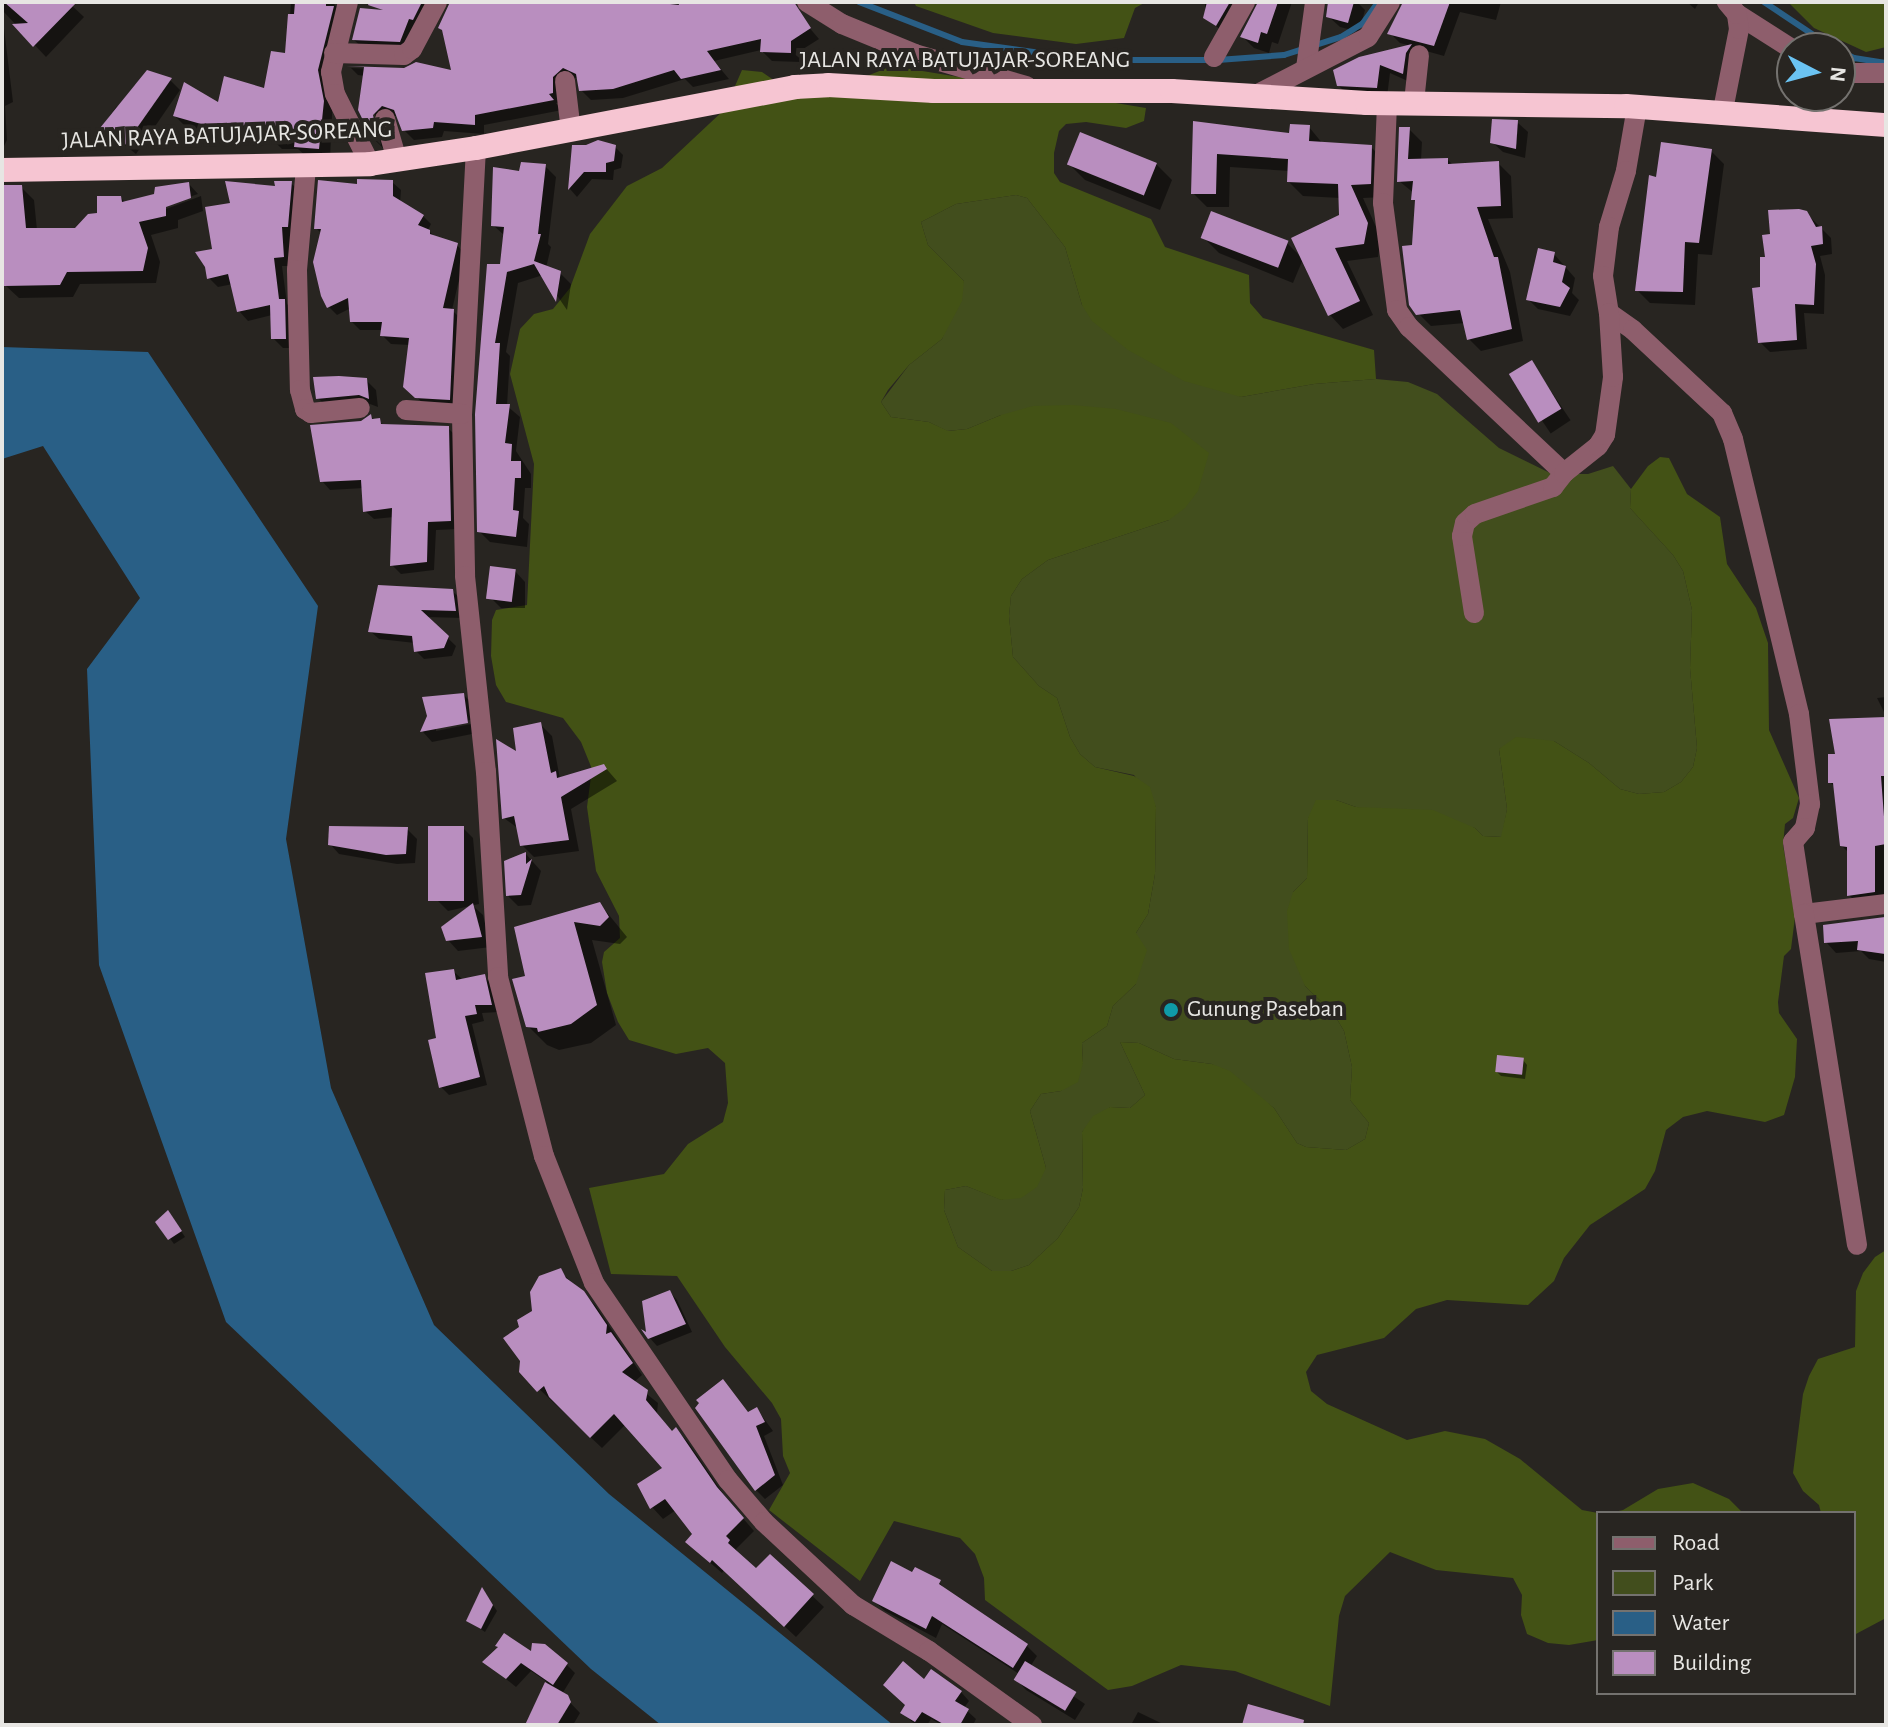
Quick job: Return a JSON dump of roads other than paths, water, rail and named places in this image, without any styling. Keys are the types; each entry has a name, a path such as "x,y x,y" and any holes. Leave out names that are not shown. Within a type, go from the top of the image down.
{"highway":[{"name":"JALAN RAYA BATUJAJAR-SOREANG","path":"2,170 370,164 571,131 795,87 828,85 934,91 1034,89 1256,95 1387,104 1637,107 1886,125"}],"street":[{"path":"348,2 331,72 335,94 370,164"},
{"path":"334,53 404,55 412,49 437,2"},
{"path":"807,2 842,24 915,54 1034,89"},
{"path":"1214,57 1245,2"},
{"path":"1307,63 1315,2"},
{"path":"1256,95 1307,63 1368,37 1390,2"},
{"path":"1732,8 1776,38"},
{"path":"1722,115 1739,29 1732,8"},
{"path":"1414,102 1419,55"},
{"path":"1856,73 1886,73"},
{"path":"565,81 571,131"},
{"path":"1387,104 1383,203 1397,310 1409,327 1564,473"},
{"path":"1474,613 1462,536 1465,523 1475,514 1553,487 1564,473 1598,446 1605,435 1613,377 1603,276 1609,227 1626,171 1637,107"},
{"path":"385,119 397,160"},
{"path":"476,148 462,414 465,576 486,772 498,977 544,1156 594,1283 720,1468 764,1522 853,1605 929,1651 1032,1725"},
{"path":"306,167 297,270 300,390 305,409 311,413 360,408"},
{"path":"1609,313 1633,330 1722,413 1733,439 1799,714 1810,804 1805,828 1793,842 1857,1245"},
{"path":"406,410 462,414"},
{"path":"1804,914 1886,904"}],"water":[{"path":"2,347 148,352 318,606 286,839 331,1088 434,1325 609,1494 893,1725 661,1725 591,1669 226,1322 99,965 87,669 140,598 43,446 2,459"}],"waterway":[{"path":"859,2 962,42 1091,60 1218,60 1284,55 1341,37 1363,23 1378,2"},
{"path":"1764,2 1809,32"},
{"path":"1856,58 1886,63"}],"place":[{"name":"Gunung Paseban","path":"1171,1010"}]}
